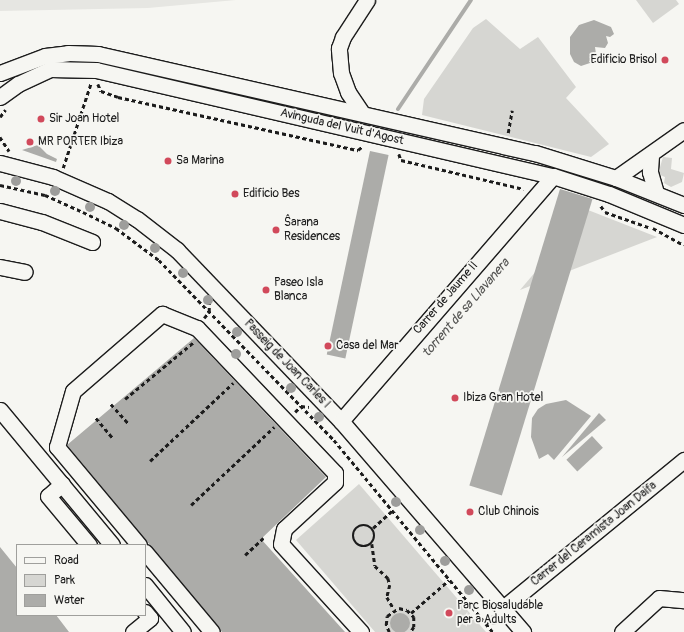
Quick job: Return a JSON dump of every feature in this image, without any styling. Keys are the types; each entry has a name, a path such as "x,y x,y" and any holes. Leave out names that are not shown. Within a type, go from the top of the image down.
{"street":[{"path":"362,113 348,92 341,73 339,48 343,37 367,0"},
{"name":"Avinguda del Vuit d'Agost","path":"0,73 45,56 68,53 98,54 507,146 616,178 684,205"},
{"name":"Avinguda del Vuit d'Agost","path":"4,101 18,84 50,70 96,70 553,176 609,194 684,224"},
{"path":"616,178 651,156 684,130"},
{"path":"651,156 650,172 656,193"},
{"name":"Passeig de Joan Carles I","path":"0,163 59,180 108,201 137,219 177,250 325,403 523,632"},
{"name":"Carrer de Jaume II","path":"341,421 553,176"},
{"path":"0,211 42,222 92,242"},
{"path":"0,267 25,272"},
{"path":"138,544 57,447 73,391 162,314 196,334 281,422 335,473 335,482 284,529 281,544 362,632"},
{"path":"0,410 111,544"},
{"name":"Carrer del Ceramista Joan Daifa","path":"503,608 684,460"},
{"path":"62,484 48,496 88,544"},
{"path":"146,553 212,632"},
{"path":"146,586 184,632"},
{"path":"622,632 659,598 684,600"},
{"path":"132,632 150,618 146,613"}],"path":[{"path":"88,79 97,82 101,91 118,97 358,150 367,143"},
{"path":"59,180 92,80"},
{"path":"0,117 4,101"},
{"path":"507,146 512,110"},
{"path":"397,150 401,160 539,192"},
{"path":"597,199 605,212 651,228 684,245"},
{"path":"126,399 196,334 209,312 209,303 216,290"},
{"path":"150,461 236,380"},
{"path":"192,505 281,422 301,406 321,407 325,403"},
{"path":"111,404 129,424"},
{"path":"96,418 113,438"},
{"path":"372,528 392,511"},
{"path":"372,528 362,524 355,529 353,536 358,546 366,547 372,544"},
{"path":"372,528 375,538 372,544 375,566 388,578 390,585 387,597 394,609"},
{"path":"245,555 263,538"},
{"path":"411,613 449,580"},
{"path":"387,631 385,620 394,609 403,608 411,613 415,622 412,632"}],"shaded area":[{"path":"0,0 236,0 148,8 0,11"}],"green space":[{"path":"636,0 676,0 679,4 653,23"},
{"path":"486,19 520,49 538,37 576,87 566,98 609,144 591,157 422,115 424,99 473,28"},
{"path":"663,157 672,158 671,169 684,173 682,182 671,187 664,183 665,177 658,174"},
{"path":"588,210 657,237 520,290"},
{"path":"359,484 486,632 375,632 296,540"}],"water":[{"path":"594,20 611,27 614,34 610,37 606,36 608,43 605,48 595,47 596,54 593,62 581,66 574,62 570,54 570,37 579,25"},
{"path":"38,145 47,154 57,159 56,162 22,150"},
{"path":"370,151 389,155 345,358 327,354"},
{"path":"560,189 593,199 502,495 469,485"},
{"path":"194,338 326,477 261,539 345,632 222,632 67,445"},
{"path":"566,400 591,416 554,460 548,454 539,459 531,437 532,418 538,409 546,404"},
{"path":"599,413 606,420 562,457"},
{"path":"592,436 603,448 577,472 566,460"},
{"path":"0,547 16,567 16,616 57,616 69,632 0,632"},
{"path":"400,613 407,616 410,623 407,630 400,633 393,630 390,623 393,616"}],"waterway":[{"path":"398,109 471,0"}],"place":[{"name":"Edificio Brisol","path":"665,60"},
{"name":"Sir Joan Hotel","path":"41,119"},
{"name":"MR PORTER Ibiza","path":"30,142"},
{"name":"Sa Marina","path":"168,161"},
{"name":"Edificio Bes","path":"235,194"},
{"name":"Ŝarana Residences","path":"276,230"},
{"name":"Paseo Isla Blanca","path":"266,290"},
{"name":"Casa del Mar","path":"328,346"},
{"name":"Ibiza Gran Hotel","path":"455,398"},
{"name":"Club Chinois","path":"470,512"},
{"name":"Parc Biosaludable per a Adults","path":"449,613"}],"water label":[{"name":"torrent de sa Llavanera","path":"466,308"}]}
